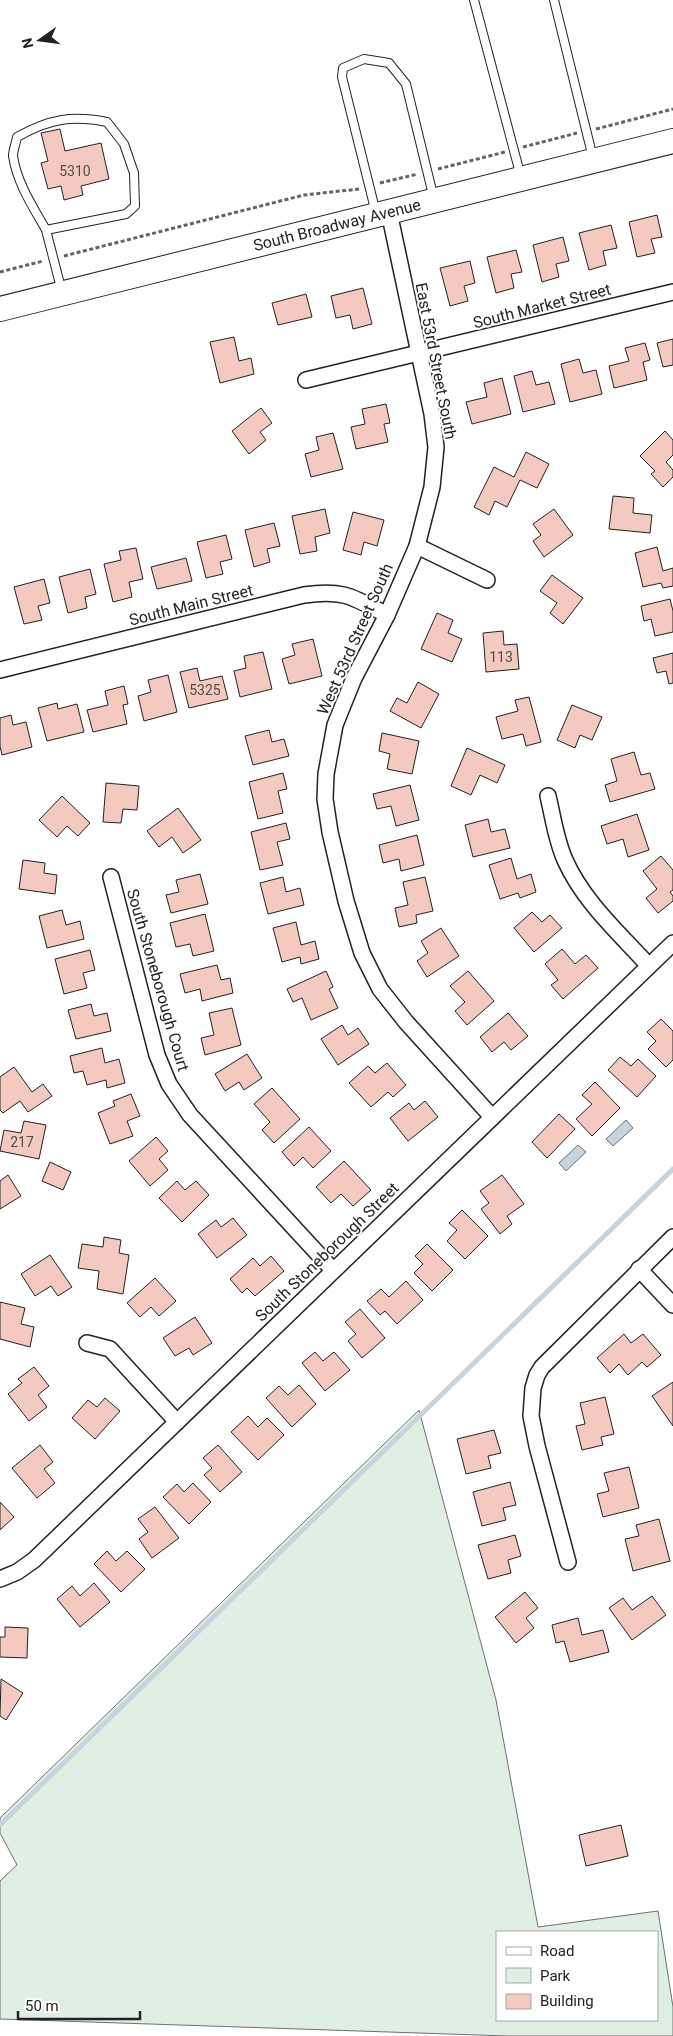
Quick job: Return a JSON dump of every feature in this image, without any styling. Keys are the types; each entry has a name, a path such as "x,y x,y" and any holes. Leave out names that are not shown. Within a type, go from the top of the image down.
{"main road":[{"name":"South Broadway Avenue","path":"0,309 673,141"}],"street":[{"name":"East 53rd Street South","path":"382,214 419,354 432,414 436,447 432,487 417,546"},
{"name":"South Market Street","path":"306,380 673,292"},
{"path":"417,546 487,580"},
{"name":"West 53rd Street South","path":"417,546 387,615 354,678 335,725 326,774 325,799 330,832 354,931 362,953 380,989 406,1022 492,1117"},
{"name":"South Main Street","path":"0,670 297,597 325,592 350,596 387,615"},
{"path":"548,796 558,838 572,874 586,896 650,966"},
{"name":"South Stoneborough Court","path":"111,876 157,1055 171,1088 190,1115 333,1270"},
{"name":"South Stoneborough Street","path":"0,1579 17,1572 34,1560 673,943"},
{"path":"568,1562 537,1446 531,1416 533,1388 537,1375 542,1367 673,1237"},
{"path":"639,1269 673,1305"},
{"path":"87,1343 110,1348 177,1422"}],"lane":[{"path":"474,0 521,179"},
{"path":"554,0 594,161"},
{"path":"382,214 369,186 342,78 343,68 364,59 389,63 406,84 434,201"},
{"path":"46,230 126,214 135,206 134,173 124,144 107,122 86,118 66,118 47,123 17,137 13,154 19,176 28,201 46,230 62,294"}],"path":[{"path":"0,272 304,195 351,191 673,109"}],"green space":[{"path":"419,1410 496,1700 538,1927 658,1911 673,2007 673,2036 508,2036 0,2019 0,1881 17,1865 0,1833 0,1818"}],"shaded area":[{"path":"626,1120 633,1128 613,1146 606,1139"},
{"path":"578,1145 586,1152 566,1171 559,1163"}],"building":[{"path":"60,129 65,151 101,143 109,179 81,186 83,195 64,200 61,186 48,189 41,163 48,161 41,133"},
{"path":"657,215 662,237 651,239 655,253 637,257 629,222"},
{"path":"611,225 617,248 603,251 606,265 589,270 579,233"},
{"path":"563,237 569,261 556,264 559,277 542,282 533,245"},
{"path":"516,250 522,272 511,274 514,288 496,293 487,257"},
{"path":"470,261 475,283 464,286 468,301 450,306 440,268"},
{"path":"363,288 372,324 353,329 350,315 336,318 331,296"},
{"path":"306,294 312,317 278,325 272,303"},
{"path":"234,337 239,361 251,358 254,374 220,383 210,342"},
{"path":"673,339 673,365 663,367 657,343"},
{"path":"645,343 650,360 643,362 647,380 614,388 609,366 629,361 625,348"},
{"path":"579,359 583,373 596,370 602,394 570,402 561,364"},
{"path":"532,371 536,385 549,382 555,404 523,412 514,376"},
{"path":"502,378 511,414 472,424 466,402 487,397 484,383"},
{"path":"386,404 390,423 384,424 388,442 356,449 351,427 365,424 362,409"},
{"path":"261,408 272,423 260,432 266,440 249,454 232,431"},
{"path":"665,431 673,440 673,455 666,462 673,470 673,477 663,487 651,474 655,471 640,456"},
{"path":"333,433 343,469 311,477 305,454 319,450 316,437"},
{"path":"526,452 549,464 537,488 520,480 507,507 495,501 489,515 474,507 494,467 514,477"},
{"path":"613,496 634,498 633,513 652,515 650,533 609,529"},
{"path":"325,509 330,533 315,537 317,551 300,554 292,516"},
{"path":"554,509 573,535 544,557 533,541 541,535 533,524"},
{"path":"353,512 384,520 377,546 364,542 361,555 343,550"},
{"path":"274,523 280,546 267,549 270,562 254,567 245,530"},
{"path":"226,535 232,559 220,562 223,574 206,578 197,542"},
{"path":"657,547 663,571 673,568 673,586 663,588 661,583 643,587 635,553"},
{"path":"136,548 143,579 129,582 132,597 113,602 104,564 121,560 119,551"},
{"path":"186,558 192,581 157,589 151,567"},
{"path":"90,569 96,594 85,597 87,608 68,613 59,577"},
{"path":"552,575 583,598 563,624 550,613 557,603 540,591"},
{"path":"44,579 50,603 38,606 42,620 24,624 14,587"},
{"path":"670,599 673,611 673,632 655,636 651,619 644,621 641,606"},
{"path":"437,613 453,620 448,633 462,639 452,662 421,649"},
{"path":"503,631 504,645 517,644 519,669 486,672 483,633"},
{"path":"313,639 322,676 289,684 282,659 295,655 292,644"},
{"path":"263,652 272,689 240,697 234,671 246,668 244,656"},
{"path":"673,653 673,683 669,684 666,671 657,673 653,658"},
{"path":"197,668 200,681 222,676 228,699 189,708 180,672"},
{"path":"168,675 177,712 144,721 138,696 151,692 148,680"},
{"path":"418,682 439,694 421,728 390,711 397,698 407,703"},
{"path":"124,686 128,704 123,705 127,724 93,732 87,710 108,705 105,691"},
{"path":"529,697 541,742 526,746 523,734 502,739 496,717 518,711 515,700"},
{"path":"57,703 58,709 77,704 84,732 47,741 38,708"},
{"path":"572,705 602,717 592,740 580,735 575,748 557,740"},
{"path":"11,715 13,725 26,722 32,747 2,755 0,746 0,718"},
{"path":"269,730 272,742 284,739 289,756 253,765 245,736"},
{"path":"382,733 419,741 412,774 387,769 390,754 379,751"},
{"path":"467,748 505,765 497,783 480,775 471,795 451,786"},
{"path":"634,752 641,775 650,773 655,789 610,802 605,785 617,781 611,759"},
{"path":"283,773 287,789 278,791 283,813 258,819 249,782"},
{"path":"106,783 139,786 137,810 123,809 121,823 103,822"},
{"path":"410,785 419,820 396,826 391,806 377,809 373,794"},
{"path":"62,796 90,823 78,836 67,826 57,837 39,820"},
{"path":"178,808 201,840 183,853 172,837 159,847 147,831"},
{"path":"637,814 649,850 628,857 623,839 607,844 601,826"},
{"path":"488,819 491,832 505,829 510,848 473,857 465,825"},
{"path":"286,823 290,839 277,842 283,865 260,870 251,832"},
{"path":"417,835 424,865 401,871 399,859 383,863 379,845"},
{"path":"661,856 673,870 673,890 670,892 673,896 673,901 658,913 646,898 657,889 643,871"},
{"path":"511,858 517,879 531,874 536,892 520,898 518,893 500,899 489,865"},
{"path":"23,860 45,863 44,873 57,875 55,894 19,889"},
{"path":"200,874 208,904 171,913 166,895 179,892 176,880"},
{"path":"283,877 286,892 300,888 304,905 268,914 260,883"},
{"path":"425,877 433,911 416,915 417,923 399,927 395,908 408,905 403,882"},
{"path":"62,910 66,925 80,921 84,939 47,948 39,916"},
{"path":"532,912 542,922 550,915 562,928 534,952 514,928"},
{"path":"205,914 214,951 193,956 190,944 176,947 170,923"},
{"path":"296,922 301,945 315,941 319,959 301,964 300,957 282,962 273,928"},
{"path":"441,928 459,956 427,977 417,961 428,953 421,941"},
{"path":"562,949 575,964 586,955 598,968 563,999 551,985 558,980 545,964"},
{"path":"90,950 95,970 83,973 87,988 64,994 55,959"},
{"path":"217,965 221,980 230,978 233,993 202,1001 200,989 185,993 180,974"},
{"path":"326,971 333,987 329,989 338,1008 311,1020 302,998 293,1002 287,989"},
{"path":"468,971 494,1001 467,1025 455,1011 465,1002 450,986"},
{"path":"91,1004 94,1016 107,1013 111,1031 76,1039 68,1010"},
{"path":"232,1008 241,1045 205,1055 201,1038 214,1035 209,1013"},
{"path":"508,1013 528,1036 511,1050 504,1042 492,1052 480,1037"},
{"path":"661,1019 673,1031 673,1060 666,1067 648,1049 656,1041 647,1032"},
{"path":"342,1025 348,1035 358,1028 369,1044 338,1065 321,1039"},
{"path":"102,1048 105,1063 119,1059 125,1083 107,1088 106,1080 87,1085 83,1071 74,1073 70,1056"},
{"path":"247,1054 262,1078 244,1090 239,1082 225,1091 215,1074"},
{"path":"620,1057 631,1066 638,1059 656,1076 637,1097 608,1070"},
{"path":"387,1063 406,1085 393,1097 388,1092 371,1107 349,1083 368,1066 375,1073"},
{"path":"14,1067 32,1092 43,1084 52,1096 28,1112 20,1101 3,1113 0,1110 0,1077"},
{"path":"595,1082 620,1108 592,1136 576,1119 592,1104 582,1095"},
{"path":"272,1088 300,1119 274,1143 262,1130 270,1122 254,1104"},
{"path":"131,1094 140,1116 127,1121 133,1136 110,1144 98,1113 115,1106 113,1101"},
{"path":"425,1101 438,1117 408,1141 390,1118 409,1103 414,1110"},
{"path":"559,1114 575,1129 547,1158 532,1142"},
{"path":"24,1121 46,1125 39,1159 0,1151 4,1130 21,1133"},
{"path":"309,1127 331,1151 313,1168 303,1157 294,1166 282,1152"},
{"path":"156,1137 168,1151 159,1159 168,1170 150,1186 129,1161"},
{"path":"344,1161 371,1190 353,1206 341,1194 331,1203 316,1187"},
{"path":"50,1162 71,1172 63,1190 42,1181"},
{"path":"8,1175 21,1196 0,1209 0,1181"},
{"path":"502,1175 524,1204 507,1216 512,1224 500,1234 481,1209 489,1203 480,1191"},
{"path":"177,1181 185,1190 196,1181 209,1195 182,1222 159,1198"},
{"path":"462,1210 488,1236 465,1259 447,1241 457,1230 449,1223"},
{"path":"233,1218 247,1235 217,1258 198,1234 216,1220 221,1227"},
{"path":"104,1237 121,1240 119,1253 129,1255 123,1294 97,1289 99,1271 78,1268 82,1244 103,1247"},
{"path":"427,1244 453,1270 432,1291 414,1273 423,1264 415,1256"},
{"path":"50,1255 72,1287 58,1296 51,1286 35,1296 21,1274"},
{"path":"271,1256 284,1271 255,1296 247,1288 242,1293 230,1279 253,1258 260,1266"},
{"path":"155,1278 176,1301 159,1316 151,1307 140,1317 127,1303"},
{"path":"406,1281 423,1300 397,1324 385,1311 380,1315 367,1301 381,1289 389,1297"},
{"path":"0,1302 25,1308 21,1324 34,1327 30,1347 0,1339"},
{"path":"360,1309 385,1338 362,1358 348,1341 356,1334 345,1322"},
{"path":"195,1317 212,1343 193,1355 189,1348 175,1356 163,1338"},
{"path":"624,1334 631,1343 643,1334 661,1355 647,1367 642,1362 628,1375 619,1364 610,1373 597,1358"},
{"path":"315,1352 323,1361 334,1352 350,1370 325,1391 302,1363"},
{"path":"34,1367 49,1386 38,1395 47,1407 29,1421 8,1394 22,1383 18,1379"},
{"path":"673,1382 673,1426 652,1396"},
{"path":"299,1385 316,1404 292,1427 266,1398 279,1386 288,1395"},
{"path":"605,1397 614,1434 601,1437 603,1445 582,1450 576,1426 585,1424 580,1403"},
{"path":"105,1398 120,1411 95,1439 72,1418 88,1400 97,1407"},
{"path":"248,1416 258,1427 267,1418 284,1435 258,1460 231,1432"},
{"path":"494,1430 501,1453 488,1456 491,1468 466,1474 457,1439"},
{"path":"40,1445 53,1462 44,1469 55,1483 37,1498 12,1468"},
{"path":"218,1445 242,1472 220,1492 204,1475 212,1468 203,1458"},
{"path":"629,1467 639,1508 603,1517 597,1494 609,1491 604,1473"},
{"path":"510,1482 516,1505 503,1508 506,1520 482,1526 473,1492"},
{"path":"193,1483 211,1502 189,1524 163,1497 177,1484 184,1492"},
{"path":"0,1502 14,1517 0,1530"},
{"path":"155,1507 179,1538 152,1558 139,1539 148,1532 138,1519"},
{"path":"659,1519 670,1561 633,1571 625,1539 639,1536 636,1525"},
{"path":"515,1535 521,1556 508,1560 511,1573 488,1579 478,1545"},
{"path":"107,1551 116,1561 127,1551 145,1569 121,1592 94,1564"},
{"path":"94,1583 110,1602 80,1627 57,1599 72,1586 80,1596"},
{"path":"525,1592 538,1608 526,1618 534,1628 516,1643 495,1617"},
{"path":"652,1596 666,1615 632,1640 609,1608 623,1598 632,1610"},
{"path":"578,1618 582,1635 603,1630 609,1652 570,1662 564,1641 556,1643 552,1625"},
{"path":"5,1627 28,1628 27,1658 0,1657 0,1637 5,1637"},
{"path":"1,1679 23,1693 6,1720 0,1716"},
{"path":"621,1825 628,1856 586,1866 579,1835"}],"waterway":[{"path":"0,1825 673,1169"}]}
